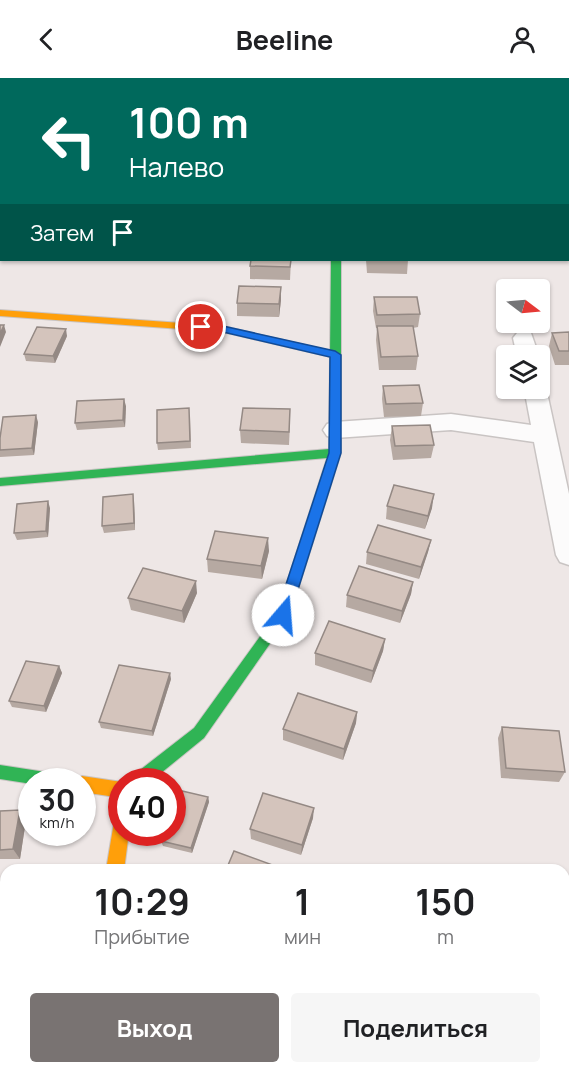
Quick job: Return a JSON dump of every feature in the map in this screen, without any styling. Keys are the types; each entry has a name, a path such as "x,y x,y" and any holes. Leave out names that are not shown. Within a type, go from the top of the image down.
{"street":[{"path":"155,768 199,733 283,615 335,442 336,261"},
{"path":"0,313 223,329 335,355"},
{"path":"537,399 544,435 559,461 569,555"},
{"path":"0,482 335,442 451,422 544,435"},
{"path":"0,772 18,775"},
{"path":"116,864 118,846"}],"building":[{"path":"251,261 291,261 290,267 250,266"},
{"path":"239,286 281,287 279,304 237,303"},
{"path":"374,297 417,297 420,314 377,315"},
{"path":"377,326 413,326 418,356 381,357"},
{"path":"37,327 66,329 53,356 24,354"},
{"path":"569,332 569,351 559,351 552,333"},
{"path":"419,385 423,403 386,404 383,386"},
{"path":"124,399 123,420 75,423 77,401"},
{"path":"189,408 190,441 157,443 157,410"},
{"path":"243,408 290,409 289,432 240,430"},
{"path":"36,415 32,448 0,450 3,417"},
{"path":"430,425 434,445 395,446 392,426"},
{"path":"394,485 434,494 428,516 387,506"},
{"path":"133,494 134,523 102,526 103,497"},
{"path":"48,501 46,531 14,533 17,504"},
{"path":"378,525 431,540 421,567 367,552"},
{"path":"215,531 268,538 261,566 207,559"},
{"path":"359,566 413,582 402,611 347,595"},
{"path":"143,568 196,581 182,611 128,598"},
{"path":"329,621 385,639 373,671 315,653"},
{"path":"26,661 59,666 44,706 9,701"},
{"path":"119,665 170,673 152,731 99,722"},
{"path":"298,693 357,712 344,749 283,729"},
{"path":"502,727 559,731 565,772 506,768"},
{"path":"186,792 208,797 191,848 182,846 186,846"},
{"path":"263,793 314,808 302,845 250,829"},
{"path":"18,810 13,849 0,850 0,811"},
{"path":"234,851 270,864 229,864"}],"traffic: fast":[{"path":"155,768 199,733 283,615 335,453 336,261"},
{"path":"0,482 335,453"},
{"path":"0,772 18,775"}],"traffic: slow":[{"path":"0,313 223,329 335,355"},
{"path":"96,786 108,788"},
{"path":"116,864 118,846"}],"route":[{"path":"201,327 223,329 335,355 335,453 283,615"}]}
